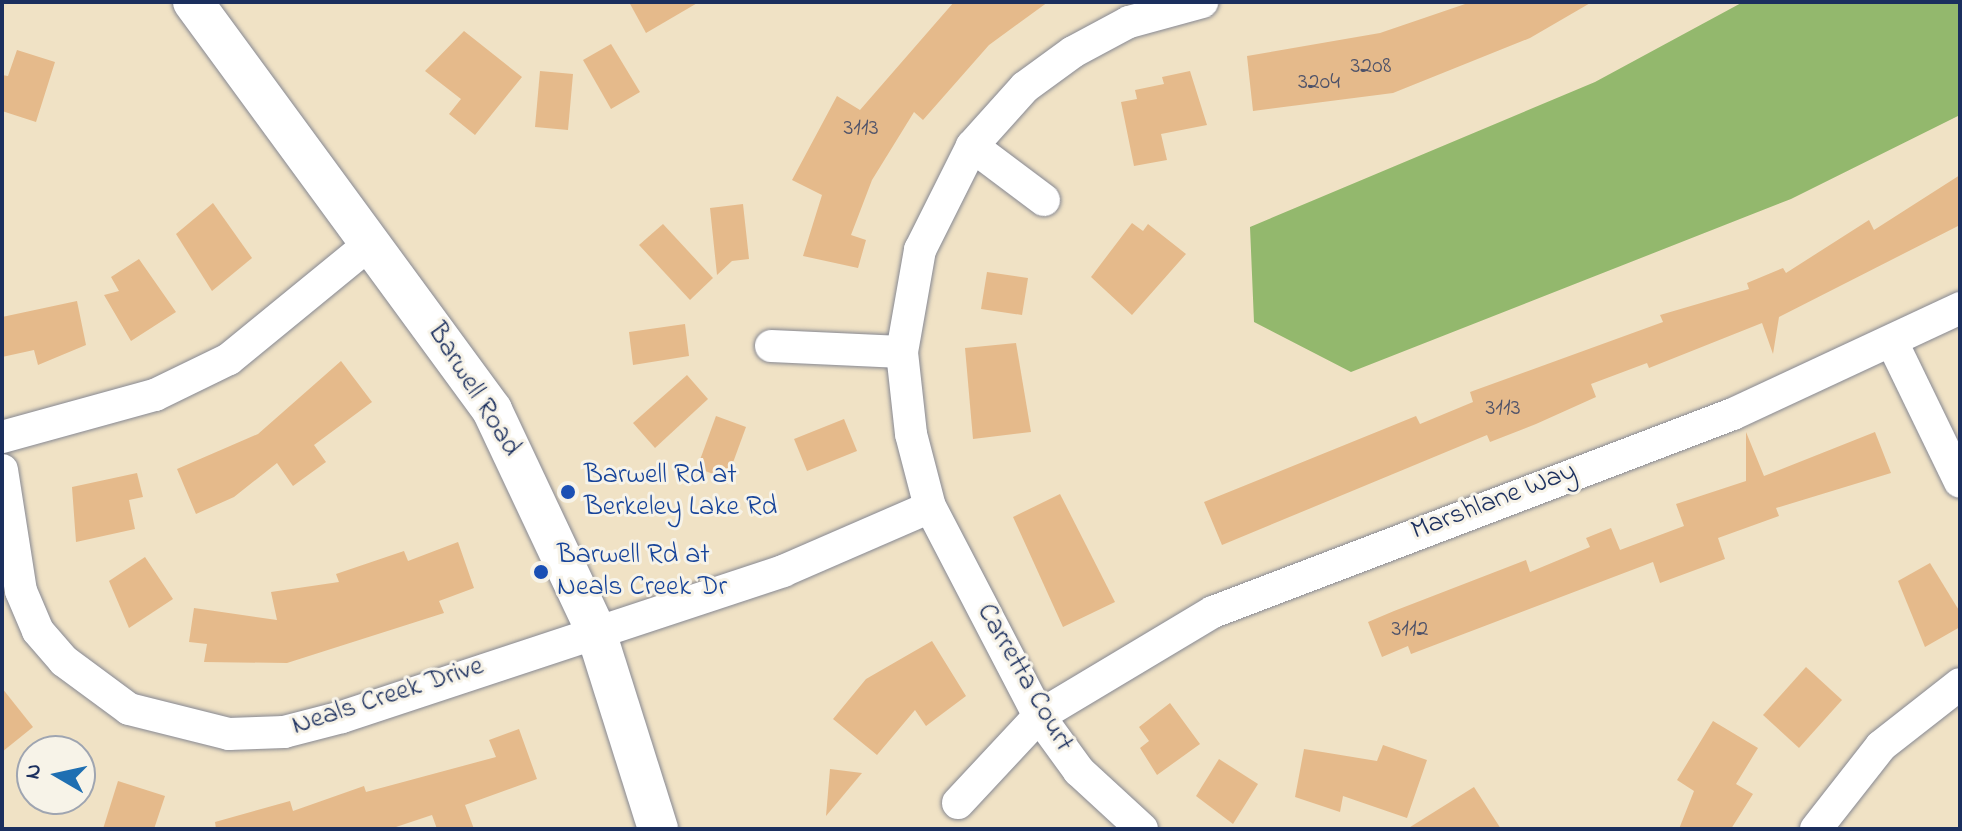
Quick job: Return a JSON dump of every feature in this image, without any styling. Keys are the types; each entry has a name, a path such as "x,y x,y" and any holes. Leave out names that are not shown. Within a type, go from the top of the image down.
{"street":[{"name":"Barwell Road","path":"193,2 372,242 492,410 595,629 658,829"},
{"name":"Carretta Court","path":"1142,829 1079,771 1039,716 930,507 911,434 902,352 920,250 972,146 1025,87 1073,52 1129,22 1202,2"},
{"path":"972,146 1044,200"},
{"path":"2,437 155,395 229,359 372,242"},
{"name":"Marshlane Way","path":"958,803 1039,716 1213,612 1733,414 1893,344 1960,308"},
{"path":"1893,344 1960,482"},
{"path":"771,346 902,352"},
{"name":"Neals Creek Drive","path":"2,470 21,591 38,631 95,688 129,709 229,734 284,732 595,629 783,571 930,507"},
{"path":"1816,829 1881,746 1960,684"}],"green space":[{"path":"1743,2 1960,2 1960,115 1791,199 1351,372 1254,322 1250,227 1595,82"}],"building":[{"path":"629,2 699,2 646,33"},
{"path":"954,2 1048,2 989,45 923,120 914,112 872,180 851,235 866,240 858,268 803,256 822,195 792,180 837,96 860,110"},
{"path":"1471,2 1592,2 1530,38 1393,93 1253,111 1247,56 1380,33"},
{"path":"464,31 522,77 475,135 449,114 461,99 425,71"},
{"path":"611,44 640,92 611,109 583,60"},
{"path":"17,50 55,62 36,122 2,111 2,75 8,76"},
{"path":"540,71 573,74 568,130 535,127"},
{"path":"1190,71 1207,125 1161,134 1167,160 1134,166 1121,102 1137,99 1135,90 1164,84 1162,77"},
{"path":"1960,175 1960,225 1779,317 1773,354 1762,323 1649,368 1647,363 1591,384 1596,397 1536,424 1490,442 1487,435 1222,545 1204,502 1416,416 1420,424 1473,402 1470,392 1663,322 1660,315 1749,289 1747,283 1783,268 1786,273 1869,220 1874,230"},
{"path":"213,203 252,258 212,291 176,234"},
{"path":"743,204 749,259 732,261 717,275 710,208"},
{"path":"1132,223 1143,231 1148,224 1186,254 1132,315 1091,277"},
{"path":"663,224 713,278 690,300 639,245"},
{"path":"139,259 176,312 131,341 104,295 119,291 111,277"},
{"path":"987,272 1028,278 1022,315 981,309"},
{"path":"77,301 86,345 38,365 34,350 2,357 2,317"},
{"path":"685,324 689,356 633,365 629,332"},
{"path":"1016,343 1031,432 973,439 965,348"},
{"path":"341,361 372,402 314,445 326,462 293,486 277,463 234,497 196,514 177,469 258,434"},
{"path":"687,375 708,399 655,448 633,423"},
{"path":"716,416 746,427 727,479 697,468"},
{"path":"844,419 857,451 807,471 794,439"},
{"path":"1746,432 1764,476 1875,432 1891,473 1776,508 1779,516 1718,538 1725,559 1660,583 1653,562 1411,654 1408,646 1382,657 1368,622 1526,560 1530,572 1590,547 1586,538 1611,528 1620,550 1684,526 1676,504 1746,481"},
{"path":"137,473 143,497 129,500 135,529 76,542 72,487"},
{"path":"1060,494 1115,602 1063,627 1013,517"},
{"path":"458,542 474,588 439,601 444,613 287,663 204,662 207,644 189,642 194,608 277,620 271,592 339,582 336,574 404,551 408,561"},
{"path":"145,557 173,599 129,628 109,581"},
{"path":"1930,563 1960,612 1960,627 1925,647 1898,581"},
{"path":"932,641 966,696 926,726 915,710 877,755 833,719 866,679"},
{"path":"1806,667 1842,700 1799,748 1763,715"},
{"path":"2,688 33,727 23,735 16,735 16,741 2,752"},
{"path":"1170,703 1200,744 1157,775 1140,748 1149,741 1139,727"},
{"path":"1713,721 1758,748 1736,784 1753,794 1731,829 1679,829 1694,791 1677,780"},
{"path":"519,729 537,779 465,805 474,829 437,829 432,815 390,829 216,829 215,822 290,801 293,811 364,786 366,792 496,757 489,740"},
{"path":"1383,745 1427,760 1407,818 1343,796 1340,812 1295,797 1304,749 1377,761"},
{"path":"1219,759 1258,784 1233,824 1196,796"},
{"path":"830,769 862,773 826,816"},
{"path":"118,781 165,796 154,829 103,829"},
{"path":"1474,787 1501,829 1407,829"}],"place":[{"name":"Barwell Rd at Berkeley Lake Rd","path":"568,492"},
{"name":"Barwell Rd at Neals Creek Dr","path":"541,572"}]}
